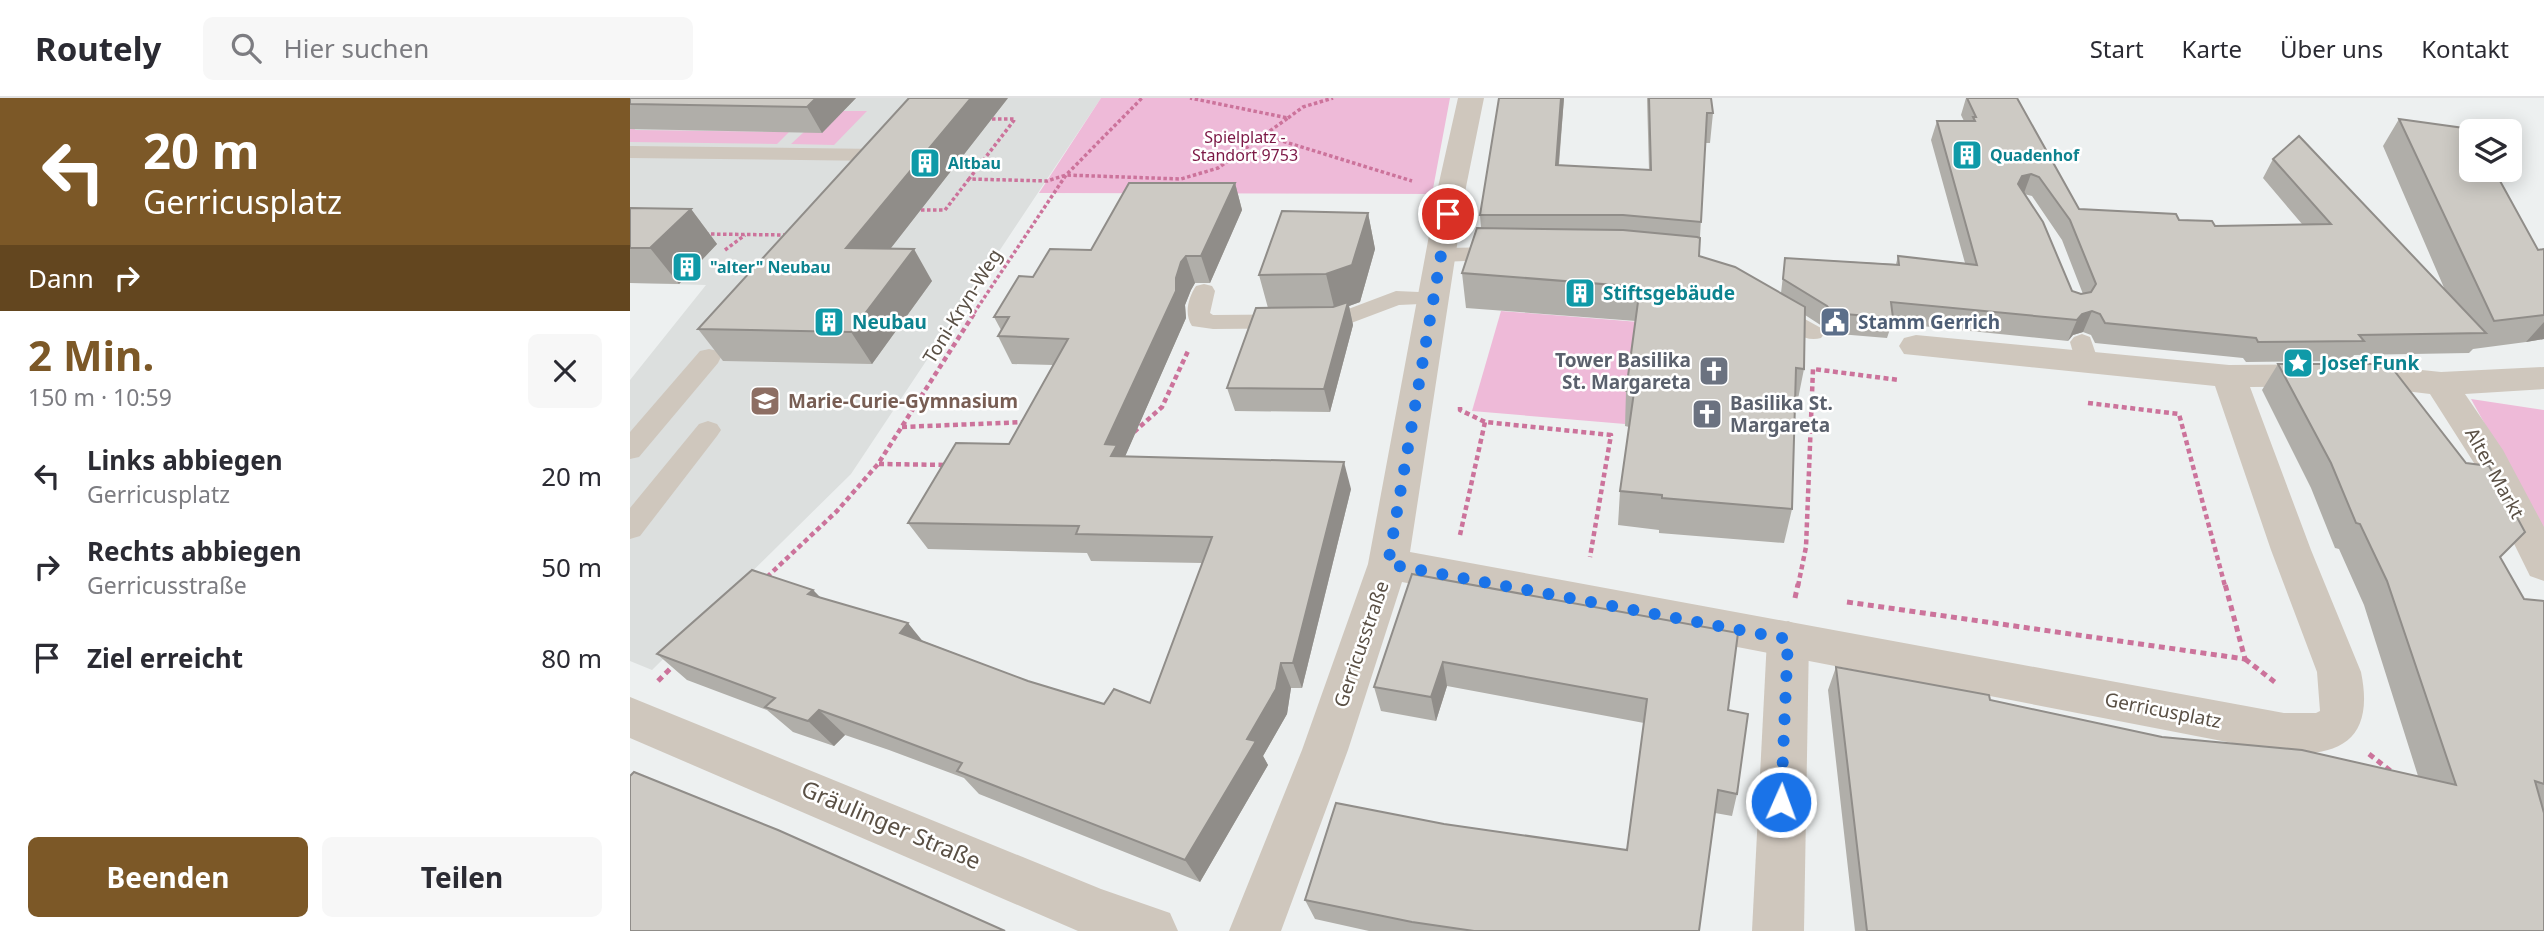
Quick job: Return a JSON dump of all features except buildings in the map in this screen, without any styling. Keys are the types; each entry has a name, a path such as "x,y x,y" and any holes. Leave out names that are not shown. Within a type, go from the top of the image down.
{"street":[{"name":"Gerricusstraße","path":"1255,931 1325,750 1388,564 1452,187 1471,98"},
{"path":"1916,346 2084,351 2229,376 2364,374 2441,384 2544,378"},
{"name":"Gerricusplatz","path":"1388,564 2284,733 2314,734 2335,728 2341,717 2343,688 2229,376"},
{"name":"Alter Markt","path":"2441,384 2490,459 2544,565"},
{"path":"1778,931 1788,639"},
{"name":"Gräulinger Straße","path":"642,701 1101,915 1152,931"}],"lane":[{"path":"780,154 797,132"},
{"path":"630,152 880,155"},
{"path":"1441,255 1532,254"},
{"path":"1204,291 1198,313 1200,321 1338,321 1396,298 1434,298"},
{"path":"1757,298 1813,333"},
{"path":"630,450 709,357"},
{"path":"630,528 708,430"}],"path":[{"name":"Toni-Kryn-Weg","path":"763,582 837,511 878,464 1018,244 1066,175 1142,98"},
{"path":"1190,98 1288,118"},
{"path":"969,179 1047,181 1066,175 1181,179 1218,168 1303,107 1333,98"},
{"path":"921,210 944,210 1015,119 992,118"},
{"path":"1266,135 1321,150 1389,175 1432,186 1452,187"},
{"path":"694,234 799,235"},
{"path":"725,250 745,234"},
{"path":"1128,435 1153,421 1171,393 1200,321"},
{"path":"1796,594 1806,547 1813,369 1903,380"},
{"path":"1838,601 2245,659 2179,414 2082,402"},
{"path":"901,427 1031,422"},
{"path":"1460,536 1485,422 1611,435 1590,557"},
{"path":"878,464 960,465"},
{"path":"1388,564 1460,536 1473,538"},
{"path":"1577,555 1603,559"},
{"path":"1782,591 1806,595"},
{"path":"642,701 678,661"},
{"path":"2387,768 2397,776"}],"shaded area":[{"name":"Marie-Curie-Gymnasium","path":"630,98 1101,98 851,474 652,670 630,661 630,380 706,285 630,283"}],"green space":[{"name":"Spielplatz - Standort 9753","path":"1101,98 1450,98 1432,194 1039,193"},
{"path":"843,111 867,111 834,145 791,144 804,132"},
{"path":"630,112 635,130 789,132 777,144 630,142"},
{"path":"1501,311 1639,322 1625,424 1472,411"},
{"path":"2471,399 2544,410 2544,531"}],"place":[{"name":"Quadenhof","path":"1967,155"},
{"name":"Altbau","path":"925,163"},
{"name":"\"alter\" Neubau","path":"687,267"},
{"name":"Stiftsgebäude","path":"1580,293"},
{"name":"Neubau","path":"829,322"},
{"name":"Stamm Gerrich","path":"1835,322"},
{"name":"Josef Funk","path":"2298,363"},
{"name":"Tower Basilika St. Margareta","path":"1714,371"},
{"name":"Marie-Curie-Gymnasium","path":"765,401"},
{"name":"Basilika St. Margareta","path":"1707,414"}],"route":[{"path":"1448,214 1388,564 1788,639 1781,802"}]}
